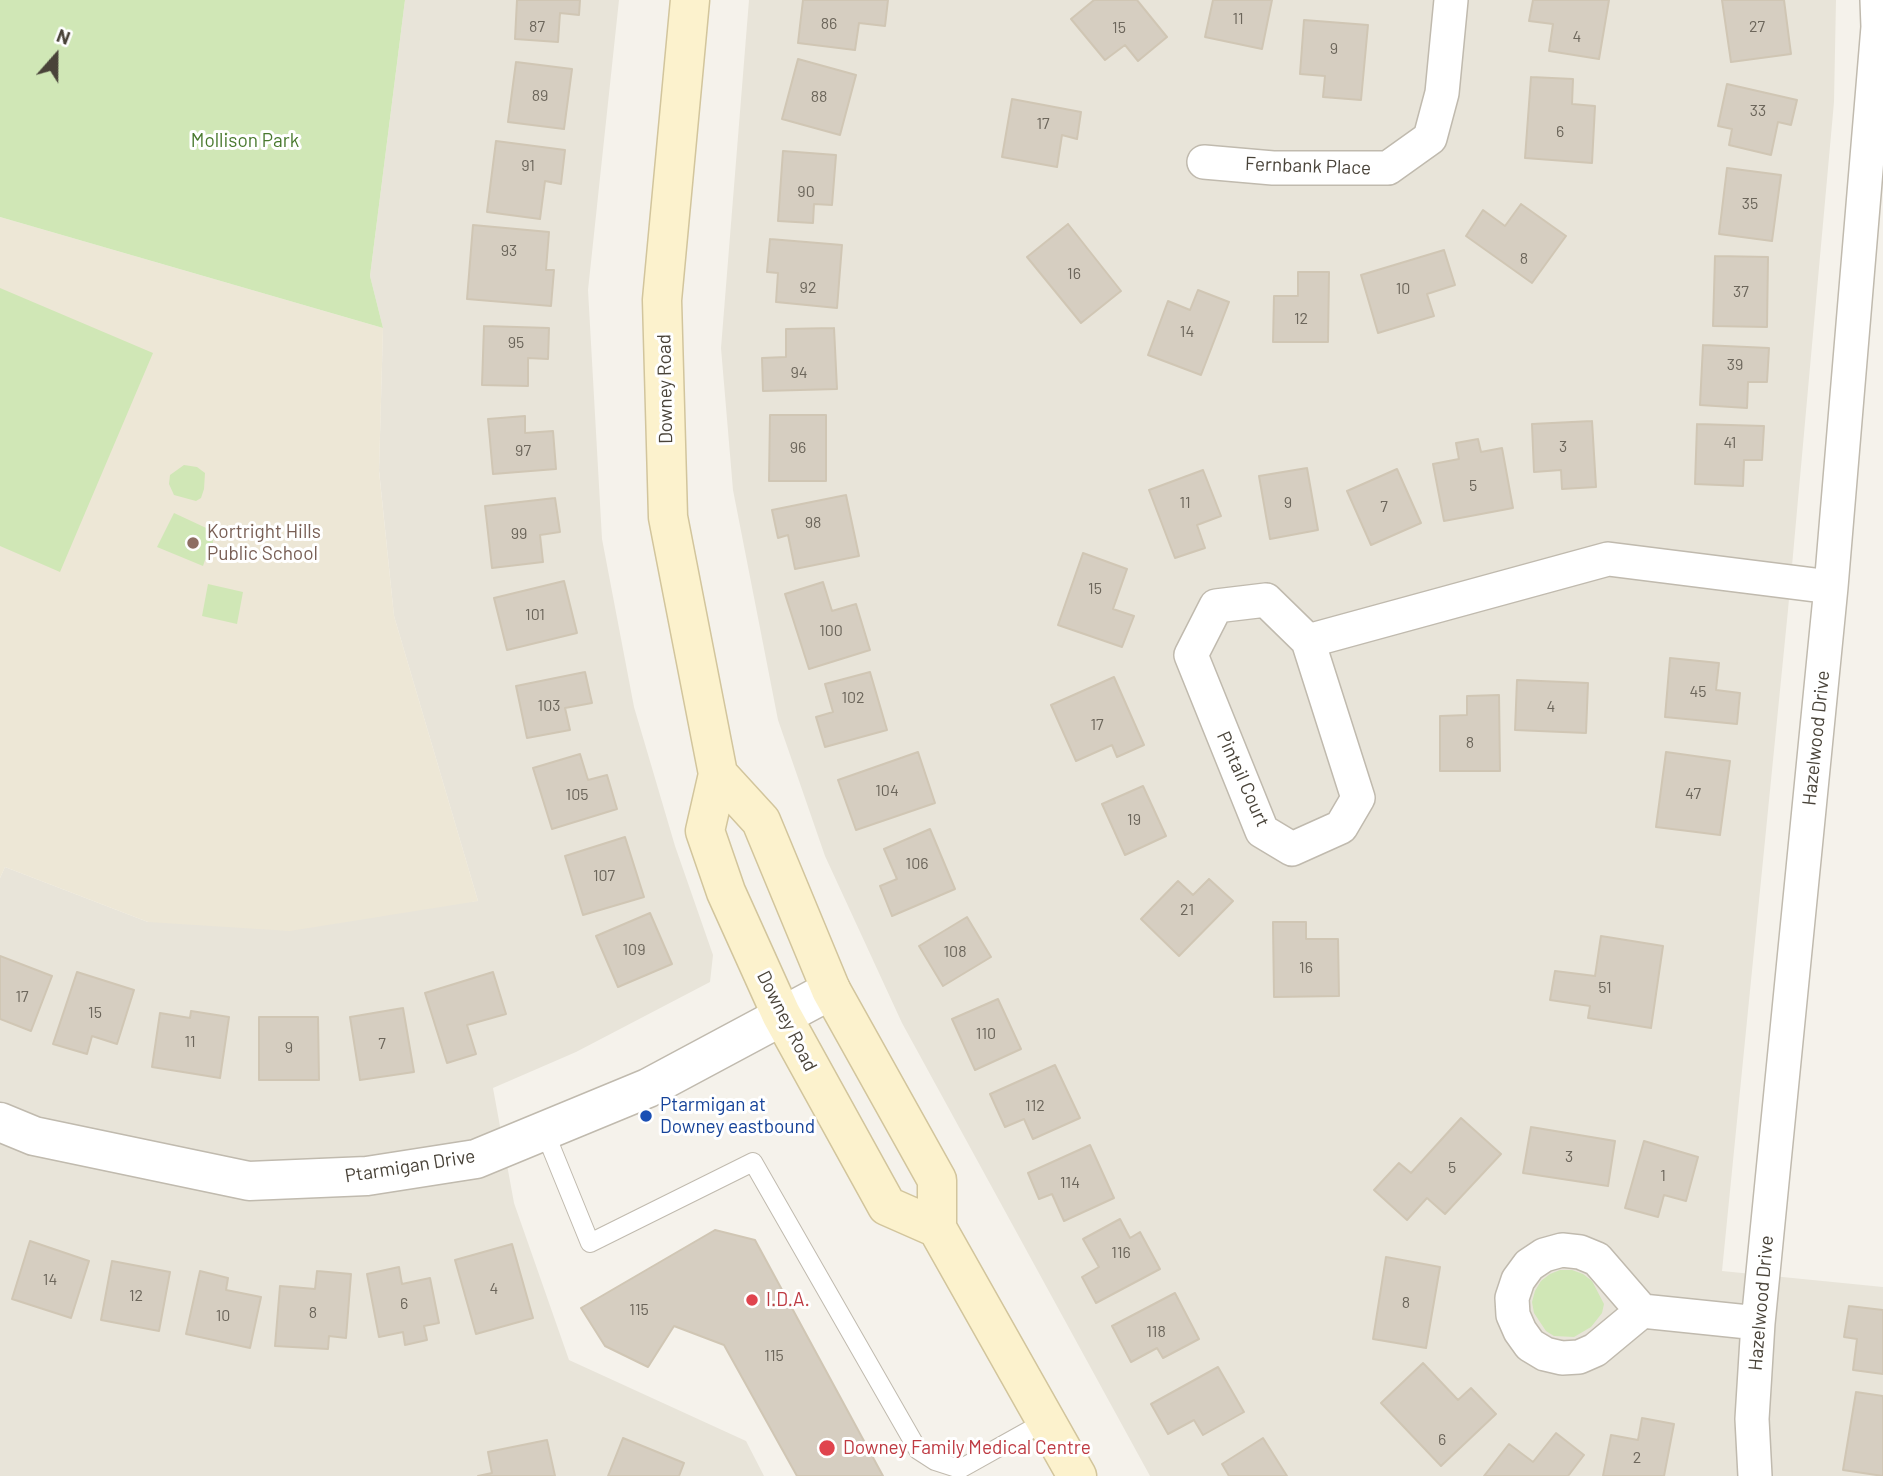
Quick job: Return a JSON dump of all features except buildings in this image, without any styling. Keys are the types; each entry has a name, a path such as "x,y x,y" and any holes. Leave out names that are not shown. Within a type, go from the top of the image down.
{"main road":[{"name":"Downey Road","path":"690,0 662,300 668,517 718,774 705,831 726,892 781,1014 887,1206 937,1228"},
{"path":"718,774 761,821 831,990 937,1180 937,1228 1077,1476"}],"street":[{"name":"Fernbank Place","path":"1204,162 1273,168 1388,168 1430,138 1442,93 1451,0"},
{"name":"Hazelwood Drive","path":"1755,1476 1752,1419 1758,1322 1831,587 1878,27 1877,0"},
{"path":"1308,641 1608,559 1831,587"},
{"name":"Pintail Court","path":"1266,600 1308,641 1358,798 1341,827 1292,849 1262,831 1191,655 1216,606 1266,600"},
{"name":"Ptarmigan Drive","path":"0,1122 34,1136 249,1181 368,1176 476,1158 648,1088 781,1014 831,990"},
{"path":"1642,1311 1758,1322"}],"lane":[{"path":"544,1130 590,1243 753,1162 918,1450 935,1461 960,1469 1046,1421"}],"shaded area":[{"path":"405,0 619,0 588,290 602,539 634,707 675,846 713,955 710,982 576,1052 493,1088 514,1203 569,1360 746,1441 764,1476 0,1476 0,878 5,867 148,922 478,901 394,616 379,470 383,328 370,276"},
{"path":"749,0 1836,0 1834,102 1788,610 1722,1271 1883,1287 1883,1476 1150,1476 902,1023 825,856 778,720 733,490 721,348"},
{"name":"Kortright Hills Public School","path":"0,217 383,328 379,471 394,616 478,901 290,931 148,922 5,867 0,878"}],"green space":[{"name":"Mollison Park","path":"0,0 405,0 370,276 383,328 0,217"},
{"path":"0,288 153,353 60,572 0,546"},
{"path":"184,465 197,467 205,473 204,489 201,498 196,501 174,495 169,484 170,475"},
{"path":"174,513 217,533 213,540 213,555 205,560 203,566 157,547"},
{"path":"208,584 243,592 237,624 202,616"},
{"path":"1560,1270 1583,1274 1592,1281 1604,1304 1602,1313 1591,1327 1574,1337 1554,1336 1546,1331 1534,1313 1532,1302 1541,1281"}],"place":[{"name":"Kortright Hills Public School","path":"193,543"},
{"name":"Ptarmigan at Downey eastbound","path":"646,1116"},
{"name":"I.D.A.","path":"752,1300"},
{"name":"Downey Family Medical Centre","path":"827,1448"}]}
